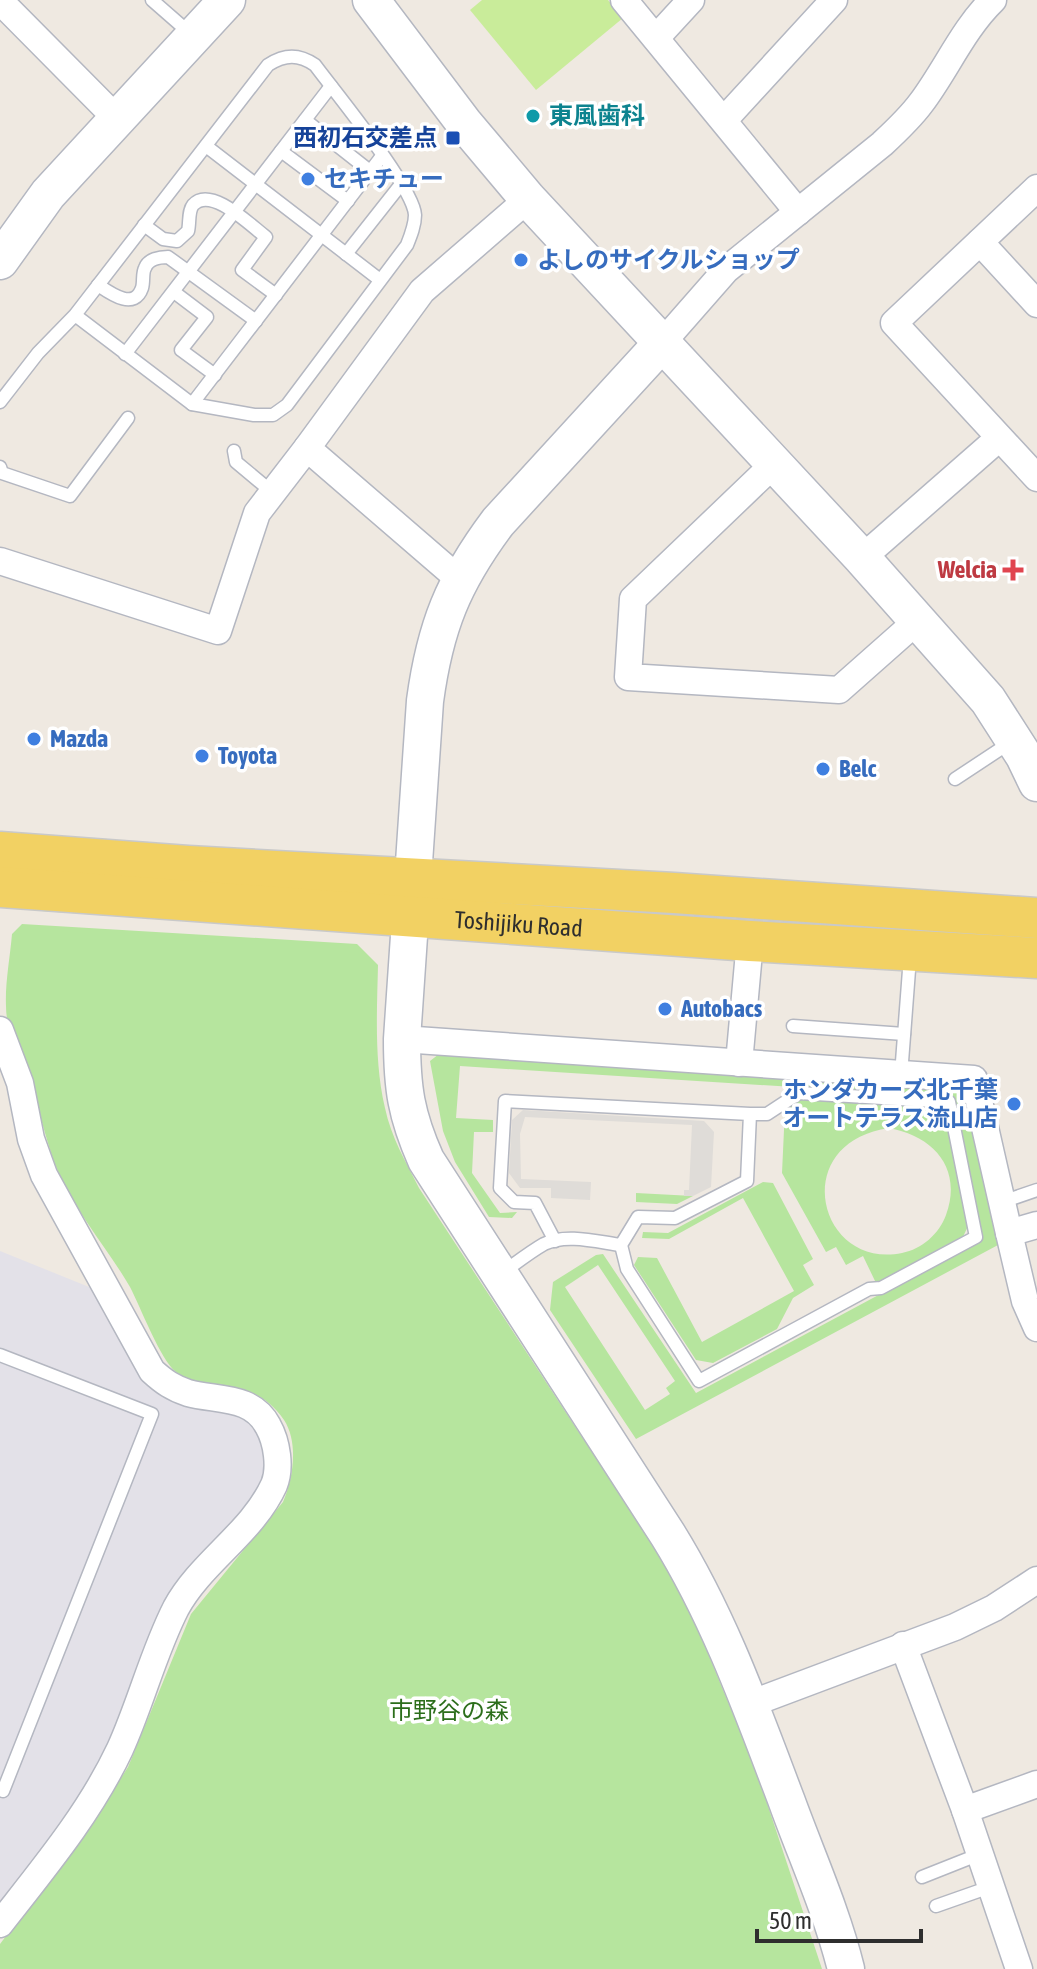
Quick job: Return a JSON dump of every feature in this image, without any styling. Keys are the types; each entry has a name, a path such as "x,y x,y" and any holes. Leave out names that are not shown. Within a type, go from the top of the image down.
{"main road":[{"name":"Toshijiku Road","path":"0,852 188,866 750,941 1037,958"},
{"name":"Toshijiku Road","path":"0,887 412,897 674,893 1037,918"}],"street":[{"path":"0,261 48,194 227,0"},
{"path":"371,0 464,123 528,199 862,558 988,700 1037,783"},
{"path":"624,0 798,212"},
{"path":"656,38 691,0"},
{"path":"724,120 834,0"},
{"path":"846,1969 832,1922 713,1615 682,1557 426,1160 414,1131 402,1076 412,897 429,670 439,628 460,580 498,522 726,270 902,125 922,103 970,28 993,0"},
{"path":"0,1 118,120"},
{"path":"1037,188 894,323 1037,478"},
{"path":"0,561 218,631 257,513 272,492 422,291 528,199"},
{"path":"980,242 1037,304"},
{"path":"862,558 999,438"},
{"path":"307,448 460,580"},
{"path":"773,465 633,599 628,677 839,690 917,621"},
{"path":"739,1063 750,941"},
{"path":"0,1030 20,1083 31,1139 44,1175 152,1371 167,1385 190,1393 241,1402 258,1413 275,1443 277,1464 275,1482 263,1505 197,1578 177,1607 120,1749 95,1797 0,1924"},
{"path":"402,1039 974,1079 1022,1291 1037,1328"},
{"path":"1009,1233 1037,1225"},
{"path":"750,1704 955,1627 994,1608 1037,1580"},
{"path":"903,1645 965,1810 1019,1969"},
{"path":"965,1810 1037,1784"}],"lane":[{"path":"152,0 194,37"},
{"path":"0,402 38,353 75,315 268,65 280,57 305,59 315,65 402,183 415,213 414,228 407,245 287,405 273,415 254,415 192,404 75,315"},
{"path":"125,354 331,86"},
{"path":"305,120 371,172"},
{"path":"206,146 380,280"},
{"path":"281,151 348,201"},
{"path":"192,404 382,156"},
{"path":"346,254 402,183"},
{"path":"144,225 163,239 177,241 188,231 191,210 202,200 214,200 266,237 242,270 276,295"},
{"path":"98,285 119,299 129,299 140,294 145,268 159,257 175,260 256,321"},
{"path":"174,292 207,317 181,350 215,375"},
{"path":"0,467 2,473 70,496 128,418"},
{"path":"234,451 236,462 272,492"},
{"path":"955,779 1013,740"},
{"path":"901,1076 910,950"},
{"path":"793,1026 904,1034"},
{"path":"555,1241 535,1203 514,1202 500,1188 505,1101 750,1114 767,1114 799,1093 949,1102 976,1237 881,1288 869,1289 699,1381 627,1269 621,1245 638,1217 675,1218 747,1181 750,1114"},
{"path":"1002,1202 1037,1190"},
{"path":"499,1275 546,1243 621,1245"},
{"path":"0,1355 152,1414 3,1791 0,1790"},
{"path":"922,1877 980,1854"},
{"path":"936,1906 990,1887"}],"shaded area":[{"path":"523,1110 704,1121 714,1132 711,1187 693,1196 684,1196 684,1190 689,1190 692,1125 525,1117 520,1134 521,1179 591,1182 590,1200 551,1198 551,1188 520,1188 509,1173 512,1120"},
{"path":"0,1251 99,1291 148,1378 228,1407 261,1429 270,1468 92,1784 0,1909"}],"green space":[{"path":"482,0 608,0 623,18 536,90 470,10"},
{"path":"42,905 355,927 354,933 42,911"},
{"name":"市野谷の森","path":"22,924 357,944 378,965 379,1072 385,1108 395,1139 419,1188 637,1517 696,1624 767,1803 822,1969 0,1969 0,1944 94,1820 128,1767 191,1614 283,1502 293,1461 289,1429 271,1405 243,1390 188,1379 170,1365 157,1345 130,1287 66,1189 54,1163 7,1016 6,988 12,934"},
{"path":"439,1054 959,1089 968,1096 998,1245 636,1439 550,1310 553,1282 596,1255 603,1254 696,1393 981,1240 952,1097 460,1066 456,1118 493,1120 493,1132 474,1132 472,1173 500,1213 517,1212 512,1218 489,1217 455,1162 443,1131 430,1061","holes":["598,1265 675,1381 666,1388 670,1394 645,1410 565,1287"]},
{"path":"799,1098 936,1106 947,1117 969,1224 962,1239 876,1283 863,1256 846,1265 836,1247 826,1252 782,1173 785,1108","holes":["889,1128 905,1132 931,1147 947,1169 950,1198 946,1215 934,1234 916,1248 902,1253 873,1253 850,1243 834,1225 826,1202 826,1179 836,1156 857,1138"]},
{"path":"763,1182 773,1183 813,1259 803,1265 814,1285 793,1298 777,1329 713,1363 696,1360 634,1265 638,1257 657,1258 702,1342 794,1291 743,1198 669,1239 642,1238 643,1232 668,1233"},
{"path":"636,1193 693,1196 677,1204 636,1202"}],"place":[{"name":"東風歯科","path":"533,116"},
{"name":"西初石交差点","path":"453,138"},
{"name":"セキチュー","path":"308,179"},
{"name":"よしのサイクルショップ","path":"521,260"},
{"name":"Welcia","path":"1013,570"},
{"name":"Mazda","path":"34,739"},
{"name":"Toyota","path":"202,756"},
{"name":"Belc","path":"823,769"},
{"name":"Autobacs","path":"665,1009"},
{"name":"ホンダカーズ北千葉 オートテラス流山店","path":"1014,1104"}]}
